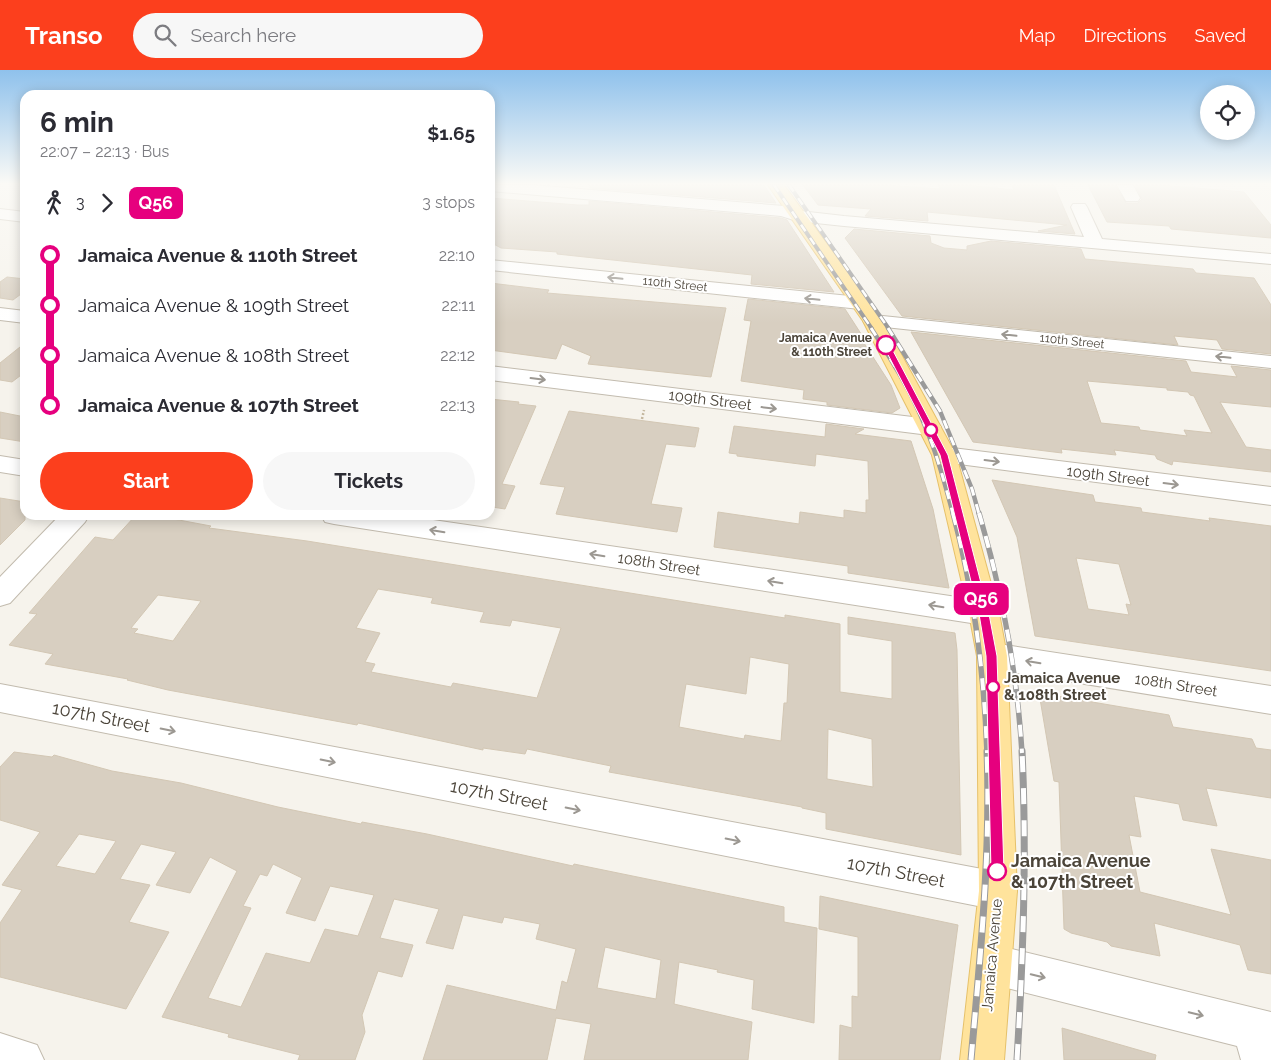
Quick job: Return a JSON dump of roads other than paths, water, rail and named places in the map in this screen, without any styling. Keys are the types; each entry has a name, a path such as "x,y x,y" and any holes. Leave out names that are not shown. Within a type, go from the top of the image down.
{"main road":[{"name":"Jamaica Avenue","path":"808,231 866,312 944,455 984,614 992,656 998,891 982,1060"}],"street":[{"path":"959,231 1271,259"},
{"path":"1090,231 1096,244"},
{"name":"110th Street","path":"495,266 1271,362"},
{"path":"0,314 20,316"},
{"name":"109th Street","path":"495,374 929,427"},
{"name":"109th Street","path":"944,455 1271,496"},
{"path":"0,464 20,467"},
{"path":"0,595 71,520"},
{"name":"108th Street","path":"367,520 984,614"},
{"name":"108th Street","path":"992,656 1271,700"},
{"name":"107th Street","path":"0,698 998,891"},
{"path":"991,964 1262,1040"},
{"path":"0,1054 22,1060"}],"railway":[{"path":"805,231 872,329"},
{"path":"821,231 889,329"},
{"path":"871,328 886,351 919,413 937,458 953,514"},
{"path":"888,328 940,411 972,489 979,514"},
{"path":"953,513 967,572 977,632 987,753"},
{"path":"979,513 995,572 1007,632 1020,722 1022,753"},
{"path":"971,1060 986,867 987,751"},
{"path":"1017,1060 1024,906 1022,751"}],"place":[{"name":"Jamaica Avenue & 110th Street","path":"886,345"},
{"name":"Jamaica Avenue & 108th Street","path":"993,687"},
{"name":"Jamaica Avenue & 107th Street","path":"997,871"}]}
